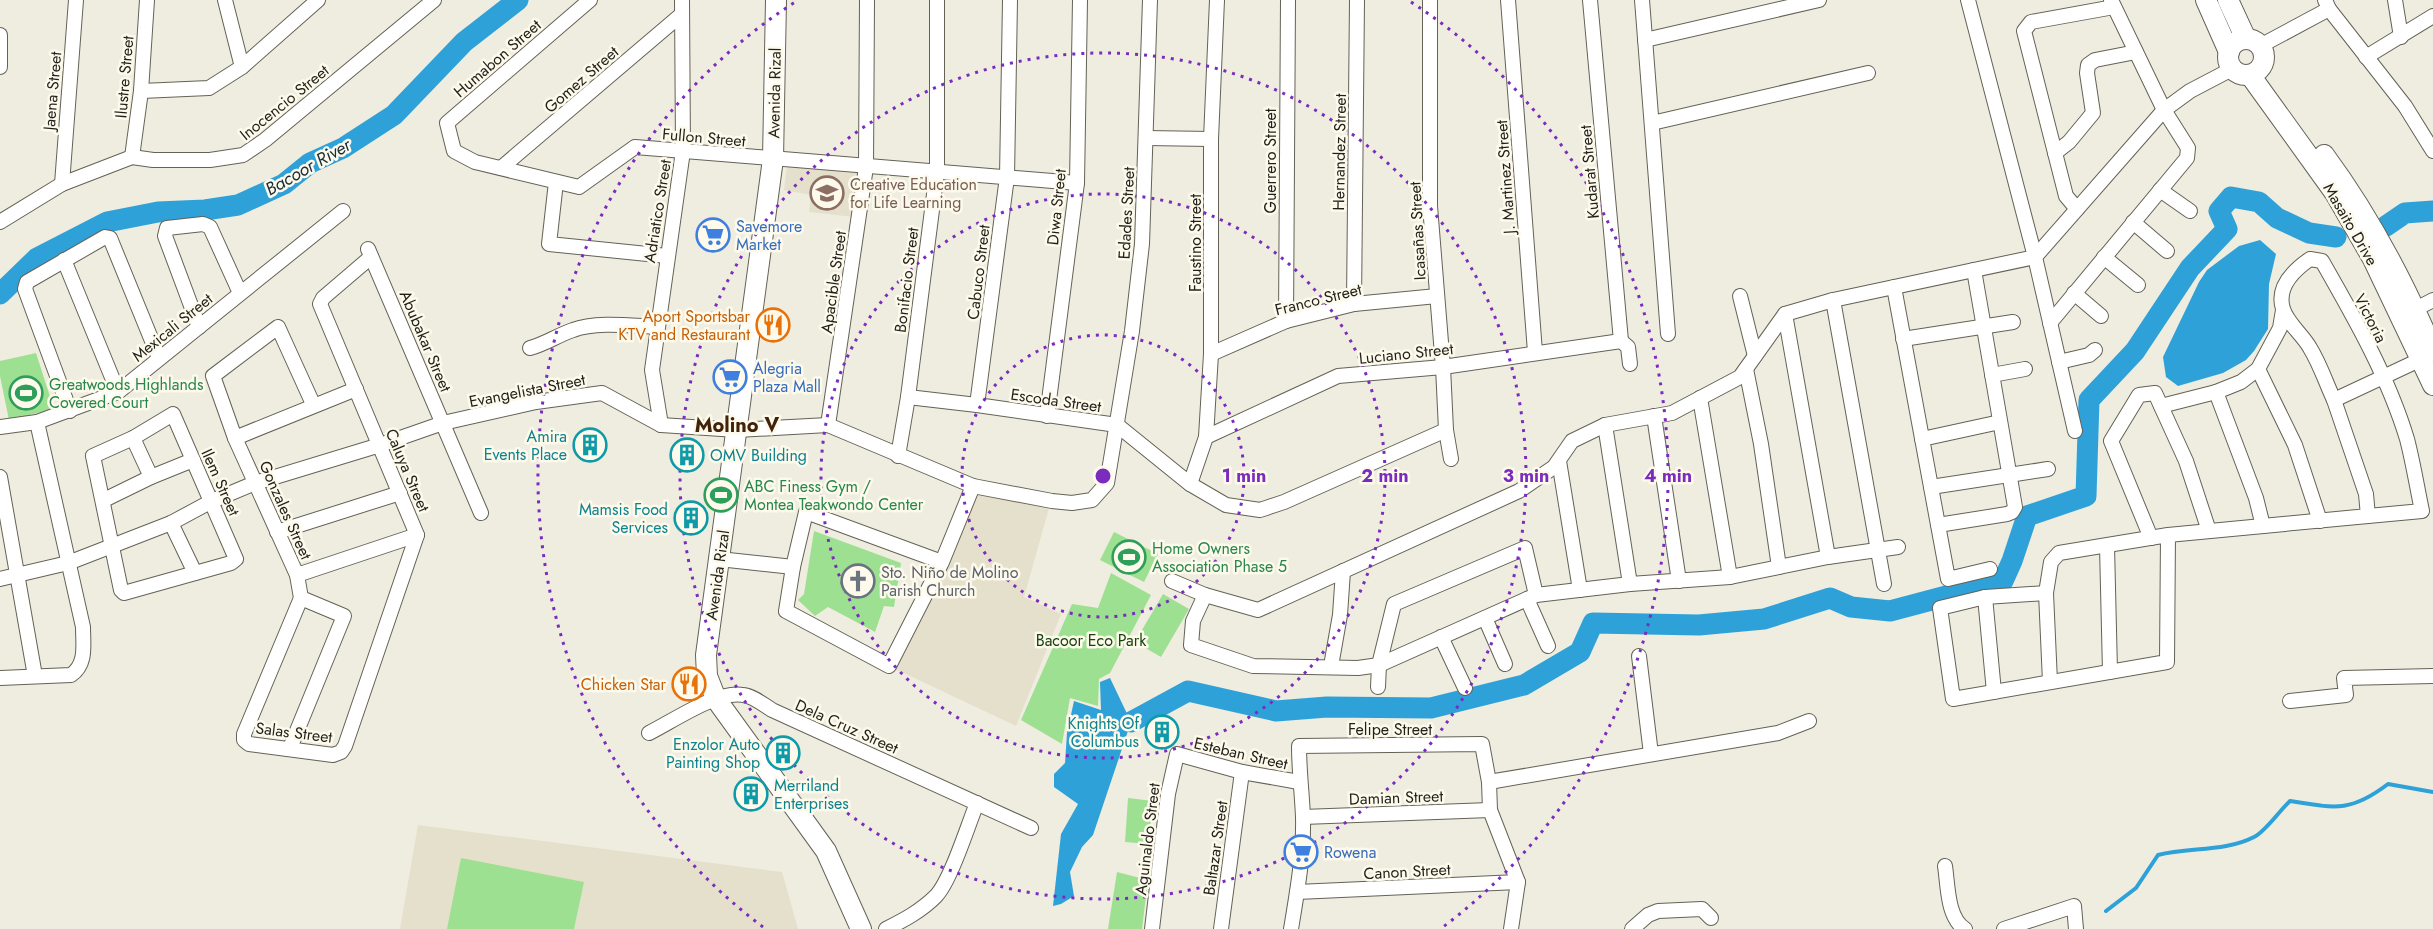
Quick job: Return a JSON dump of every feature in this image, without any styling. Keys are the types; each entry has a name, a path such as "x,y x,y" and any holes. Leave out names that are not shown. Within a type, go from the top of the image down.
{"main road":[{"name":"Avenida Rizal","path":"776,0 772,159 706,655 707,676 716,699 826,851 861,929"},
{"name":"Masaito Drive","path":"2206,0 2243,66 2335,193 2373,259 2417,309 2429,355 2433,385"},
{"path":"2228,0 2264,60 2243,66 2236,43 2253,42"}],"street":[{"name":"Jaena Street","path":"62,184 76,0"},
{"name":"Ilustre Street","path":"132,157 141,91 147,0"},
{"path":"225,0 242,67"},
{"path":"141,91 205,90 242,67 300,7 318,0"},
{"name":"Inocencio Street","path":"0,222 62,184 132,157 153,160 210,160 243,155 265,140 434,0"},
{"name":"Humabon Street","path":"454,151 447,123 590,0"},
{"name":"Apacible Street","path":"828,425 866,167 867,0"},
{"name":"Bonifacio Street","path":"898,456 908,398 937,171 937,0"},
{"name":"Cabuco Street","path":"977,405 1007,177 1010,0"},
{"name":"Diwa Street","path":"1047,416 1077,183 1080,0"},
{"name":"Edades Street","path":"1117,425 1142,244 1150,0"},
{"name":"Faustino Street","path":"1191,484 1206,437 1211,354 1211,139 1217,0"},
{"name":"Guerrero Street","path":"1286,321 1288,0"},
{"name":"Hernandez Street","path":"1354,304 1357,0"},
{"name":"Icasañas Street","path":"1430,0 1430,206 1446,430 1451,459"},
{"name":"J. Martinez Street","path":"1508,0 1535,352"},
{"name":"Kudarat Street","path":"1590,0 1621,341 1628,347 1630,364"},
{"path":"1642,0 1668,334"},
{"path":"1645,40 1819,0"},
{"path":"1968,0 2035,257 2075,431"},
{"path":"2395,0 2401,36"},
{"path":"2050,323 2187,158 2188,148 2164,110 2113,3 2031,22 2024,32 2066,196 2077,209"},
{"path":"2253,42 2327,5 2405,106 2433,151"},
{"name":"Adriatico Street","path":"661,425 652,370 683,151 682,7"},
{"name":"Gomez Street","path":"501,168 682,7"},
{"path":"2366,57 2433,16"},
{"path":"0,35 0,67"},
{"path":"2055,153 2069,142 2093,113 2086,73 2088,66 2095,60 2136,52"},
{"path":"1172,581 1205,595 1258,610 1519,491 1554,467 1572,441 1605,425 1672,413 1740,377 1785,314 1833,300 2035,257 2164,110 2190,91 2243,66"},
{"path":"1652,123 1869,73"},
{"path":"1146,138 1211,139"},
{"name":"Fullon Street","path":"454,151 475,162 579,187 634,147 1077,183"},
{"path":"556,182 549,244 667,256"},
{"path":"2160,190 2190,211"},
{"name":"Mexicali Street","path":"0,427 37,422 118,392 343,211"},
{"path":"2133,222 2167,251"},
{"path":"199,327 165,236 167,228 203,224 210,227 240,293"},
{"path":"70,411 25,286 27,282 105,237 111,238 159,358"},
{"name":"Abubakar Street","path":"320,304 323,298 369,253 481,513"},
{"path":"2104,258 2138,285"},
{"name":"Victoria","path":"2283,310 2283,293 2294,270 2310,259 2322,261 2349,308 2382,377 2406,439 2422,511 2368,516"},
{"path":"64,260 118,392"},
{"path":"1938,525 2012,512 2015,507 1974,270"},
{"path":"1894,287 1948,579 1990,569"},
{"path":"2074,293 2101,316"},
{"name":"Franco Street","path":"1211,354 1286,321 1354,304 1437,296"},
{"path":"1740,296 1755,356"},
{"path":"1833,300 1884,584"},
{"name":"Caluya Street","path":"320,304 417,535 341,752"},
{"path":"2161,406 2216,392 2241,382 2258,369 2280,328 2283,310"},
{"path":"2050,682 2046,593 2051,562 2059,553 2168,535 2368,516 2366,494 2334,400 2310,348 2283,310"},
{"path":"1785,314 1828,557"},
{"path":"1903,339 2013,322"},
{"path":"530,348 574,329 605,326 657,327"},
{"name":"Gonzales Street","path":"301,598 297,575 235,438 213,376 277,327 280,329 313,404"},
{"name":"Luciano Street","path":"1206,437 1338,376 1443,367 1621,341"},
{"path":"2059,363 2089,356 2095,351"},
{"path":"2334,400 2429,355"},
{"path":"1746,369 1761,444 1779,567"},
{"path":"1992,375 2025,369"},
{"path":"2258,369 2295,445 2320,521"},
{"path":"235,438 313,404 356,389"},
{"path":"2216,392 2256,498 2263,526"},
{"name":"Evangelista Street","path":"0,579 68,563 112,547 171,523 212,501 255,483 380,446 443,423 536,402 602,393 661,425 737,430 828,425 973,486 1072,503 1092,501 1107,483 1117,425"},
{"path":"2151,538 2111,441 2139,395 2155,393 2186,461 2209,531"},
{"name":"Escoda Street","path":"908,398 977,405 1117,425 1191,484 1226,505 1260,510 1284,502 1446,430"},
{"path":"1700,398 1730,577"},
{"name":"Ilem Street","path":"133,438 173,414 236,555 231,563 195,573"},
{"path":"1654,416 1679,581"},
{"path":"0,678 71,675 81,665 83,627 37,422"},
{"path":"1922,439 2000,422"},
{"path":"1605,425 1630,584"},
{"path":"151,477 133,438 94,455 121,590 124,593 195,573 171,523"},
{"path":"104,500 193,460"},
{"path":"1559,461 1580,590"},
{"path":"1931,487 2048,469"},
{"path":"0,477 35,676"},
{"path":"942,562 806,512 793,567 786,611 889,666 942,562 973,486"},
{"path":"277,532 400,493"},
{"path":"297,575 417,535"},
{"path":"2046,593 1985,597 1940,608 1953,699 2167,662 2168,535"},
{"path":"2107,546 2110,672"},
{"path":"1205,595 1193,621 1191,645 1253,666 1358,668 1379,665 1531,597 1630,584 1730,577 1828,557 1898,547"},
{"path":"1378,687 1379,665 1394,604 1525,548 1531,597 1548,646"},
{"path":"719,559 793,567"},
{"path":"1331,666 1340,615 1343,571"},
{"path":"1985,597 1994,692"},
{"path":"290,748 344,616 301,598"},
{"name":"Salas Street","path":"301,598 244,734 244,740 249,744 333,755 341,752"},
{"path":"1485,618 1505,664"},
{"path":"1441,637 1465,688"},
{"path":"1639,656 1651,754"},
{"path":"2290,702 2346,696 2344,678 2433,676"},
{"name":"Dela Cruz Street","path":"649,733 716,699 734,693 747,695 772,710 1031,828"},
{"path":"1510,929 1518,882 1490,810 1489,782 1778,733 1809,721"},
{"name":"Felipe Street","path":"1299,782 1299,746 1482,744 1489,782"},
{"name":"Esteban Street","path":"1177,754 1242,772 1299,782"},
{"name":"Aguinaldo Street","path":"1152,929 1168,794 1177,754"},
{"name":"Baltazar Street","path":"1221,929 1242,772"},
{"path":"1291,929 1297,892 1303,818 1299,782"},
{"path":"886,929 913,915 937,895 953,864 977,803"},
{"name":"Damian Street","path":"1303,818 1490,810"},
{"path":"1945,866 1951,905 1958,925 1965,929"},
{"name":"Canon Street","path":"1297,892 1518,882"},
{"path":"2004,929 2074,906 2076,929"},
{"path":"1632,929 1648,915 1664,910 1702,909 1711,918"}],"shaded area":[{"name":"Creative Education for Life Learning","path":"787,165 859,172 854,217 809,212 811,195 784,190"},
{"path":"973,487 1051,501 1024,597 1061,614 1016,726 889,666"},
{"path":"418,825 782,872 798,929 400,929"}],"green space":[{"name":"Greatwoods Highlands Covered Court","path":"36,353 54,409 9,420 0,376 0,361"},
{"path":"814,531 901,563 894,607 884,606 875,632 828,607 815,616 798,600 804,594"},
{"name":"Home Owners Association Phase 5","path":"1114,532 1158,554 1144,582 1100,560"},
{"name":"Bacoor Eco Park","path":"1111,573 1151,595 1110,673 1099,679 1098,706 1070,698 1062,744 1021,720 1072,604 1098,608"},
{"path":"1163,594 1189,609 1161,657 1135,642"},
{"path":"1128,798 1153,801 1148,844 1125,842"},
{"path":"461,858 584,882 574,929 447,929"},
{"path":"1117,872 1148,880 1142,929 1108,929"}],"water":[{"path":"2260,240 2276,254 2269,284 2268,329 2246,360 2223,373 2178,386 2166,377 2163,357 2199,282 2207,270 2239,246"},
{"path":"1110,678 1131,722 1093,835 1082,847 1070,872 1074,896 1053,906 1061,834 1078,804 1054,787 1054,774 1065,763 1067,733 1074,701 1101,710 1100,682"}],"waterway":[{"name":"Bacoor River","path":"0,294 37,258 107,222 158,212 205,210 238,205 284,184 310,163 343,148 394,115 464,42 518,0"},
{"path":"1131,722 1188,691 1276,711 1327,707 1431,708 1524,685 1580,652 1593,623 1699,625 1764,619 1830,598 1851,607 1890,611 2003,581 2027,516 2086,496 2089,400 2135,351 2190,268 2227,229 2219,211 2231,197 2259,202 2277,218 2309,233 2336,237"},
{"path":"2386,226 2405,213 2433,211"},
{"path":"2106,911 2136,888 2158,855 2243,842 2263,831 2290,801 2341,806 2363,800 2388,784 2433,792"}],"place":[{"name":"Creative Education for Life Learning","path":"827,193"},
{"name":"Savemore Market","path":"713,235"},
{"name":"Aport Sportsbar KTV and Restaurant","path":"773,325"},
{"name":"Alegria Plaza Mall","path":"730,377"},
{"name":"Greatwoods Highlands Covered Court","path":"26,393"},
{"name":"Amira Events Place","path":"590,445"},
{"name":"OMV Building","path":"687,455"},
{"name":"ABC Finess Gym / Montea Teakwondo Center","path":"721,495"},
{"name":"Mamsis Food Services","path":"691,518"},
{"name":"Home Owners Association Phase 5","path":"1129,557"},
{"name":"Sto. Niño de Molino Parish Church","path":"858,581"},
{"name":"Chicken Star","path":"689,684"},
{"name":"Knights Of Columbus","path":"1162,732"},
{"name":"Enzolor Auto Painting Shop","path":"783,753"},
{"name":"Merriland Enterprises","path":"751,794"},
{"name":"Rowena","path":"1301,852"}],"district":[{"name":"Molino V","path":"737,425"}]}
